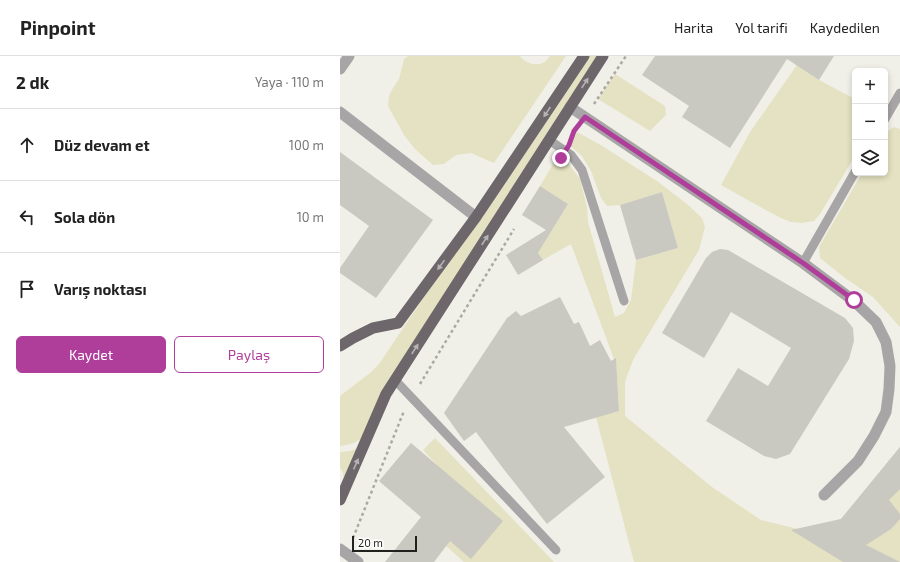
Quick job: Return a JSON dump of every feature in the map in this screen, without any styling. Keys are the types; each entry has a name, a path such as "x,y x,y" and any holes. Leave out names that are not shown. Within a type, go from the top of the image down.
{"main road":[{"path":"340,346 373,328 398,323 476,217 584,56"},
{"path":"340,500 386,394 602,56"}],"street":[{"path":"340,69 349,56"},
{"path":"570,107 803,263 854,300 876,322 886,342 890,366 886,412 874,436 858,461 824,494"},
{"path":"340,112 476,217"},
{"path":"344,551 358,562"}],"lane":[{"path":"888,114 900,93"},
{"path":"549,140 571,155 582,170 624,301"},
{"path":"803,263 853,176"},
{"path":"395,380 556,550"}],"path":[{"path":"585,117 626,56"},
{"path":"344,551 405,409 514,229"}],"shaded area":[{"path":"408,56 520,56 528,63 539,64 546,61 550,56 566,56 494,163 471,153 456,155 444,164 433,165 415,149 404,135 388,106 389,96 399,79 404,59"},
{"path":"586,56 598,56 365,436 353,443 340,446 340,396 370,373 379,364"},
{"path":"797,65 819,80 852,97 852,161 820,214 814,221 802,223 791,222 721,185 750,132"},
{"path":"615,74 665,106 666,115 650,131 598,99"},
{"path":"894,127 900,129 900,327 873,297 845,278 820,258 819,247 860,176 888,176 888,131"},
{"path":"575,131 599,144 657,181 687,204 702,218 705,227 699,250 633,360 625,382 625,416 712,487 761,520 798,529 841,519 900,447 900,562 634,562 596,417 619,411 616,359 614,359 571,244 543,260 538,253 568,204 540,186 556,159 561,158 568,163 580,179 587,207 588,222 615,317 624,313 631,300 636,260 678,248 662,192 620,205 607,206 601,198 591,171 582,156 569,145"},
{"path":"435,438 554,562 464,562 445,545 479,510 423,450"},
{"path":"360,447 344,482 343,473 340,467 340,452 351,451"}],"building":[{"path":"655,56 834,56 819,80 787,59 730,148 682,117 689,106 642,75"},
{"path":"340,152 433,220 376,298 340,273 340,268 369,226 340,205"},
{"path":"540,186 568,204 538,253 543,260 518,275 506,255 546,230 522,215"},
{"path":"662,192 678,248 636,260 620,205"},
{"path":"720,249 728,250 845,318 853,328 854,341 849,359 790,454 776,459 764,456 706,421 738,368 768,386 791,348 731,312 704,358 662,333 706,258 712,252"},
{"path":"560,297 574,324 579,322 590,346 600,340 611,361 616,358 619,411 564,427 605,477 547,524 476,432 464,441 444,413 507,318 516,311 521,316"},
{"path":"411,443 503,521 471,559 450,541 434,562 385,562 421,517 379,481"},
{"path":"900,447 900,489 889,500 900,514 900,519 891,529 866,545 900,562 843,562 791,530 841,519"}],"route":[{"path":"561,158 569,145 574,131 585,117 803,263 854,300"}]}
